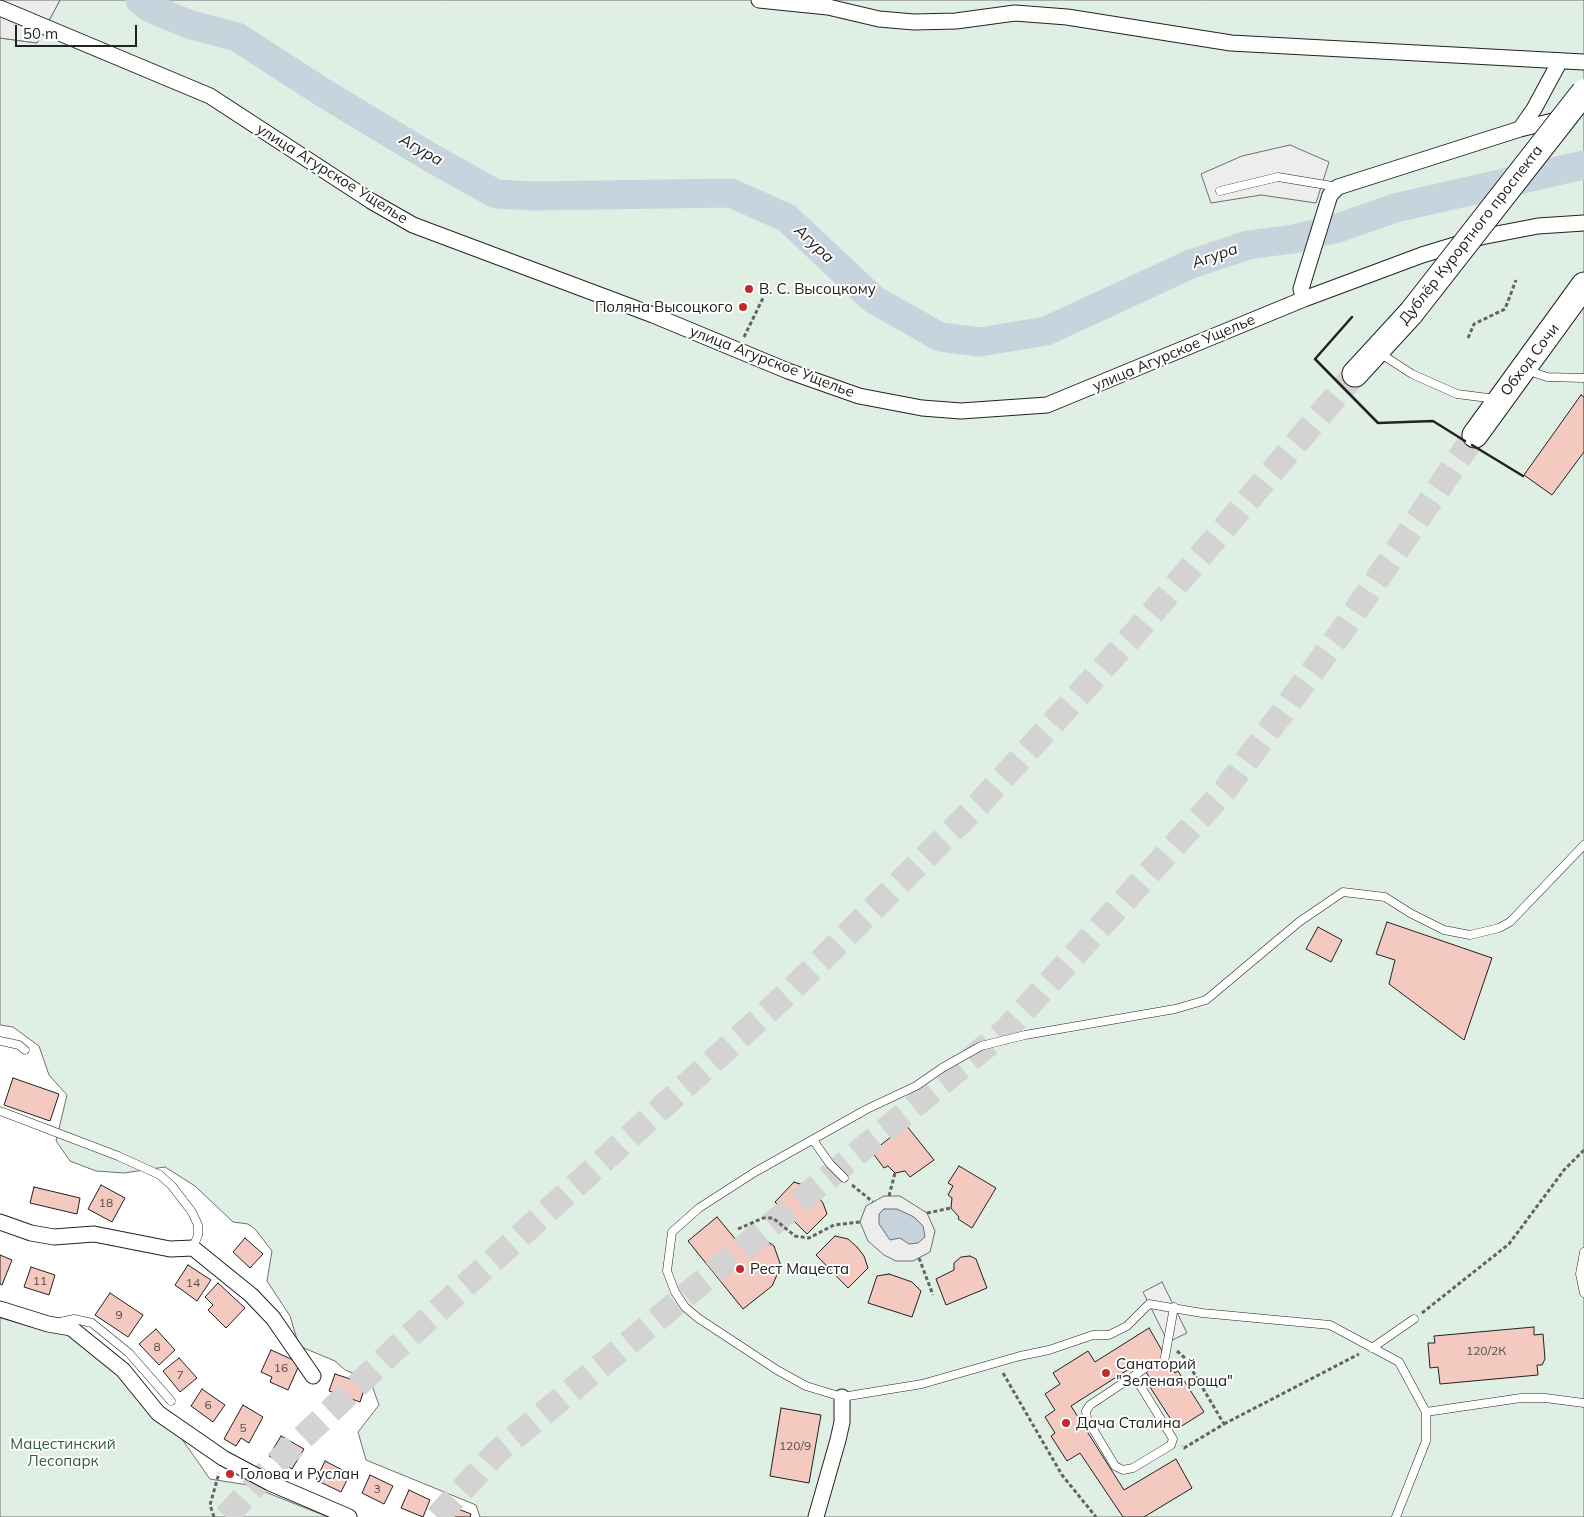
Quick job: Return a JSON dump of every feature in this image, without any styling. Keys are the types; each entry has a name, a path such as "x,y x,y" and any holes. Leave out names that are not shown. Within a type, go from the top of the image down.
{"highway":[{"name":"Дублёр Курортного проспекта","path":"1355,374 1411,313 1584,92"},
{"name":"Обход Сочи","path":"1474,434 1580,292"}],"street":[{"path":"759,0 828,7 879,19 914,22 956,21 1015,13 1067,17 1231,43 1584,62"},
{"name":"улица Агурское Ущелье","path":"0,8 210,96 371,201 413,225 653,315 738,351 859,396 922,408 961,411 1047,405 1304,299 1422,255 1481,237 1538,226 1584,223"},
{"path":"1520,129 1534,109 1560,61"},
{"path":"1304,299 1301,289 1334,191 1520,129 1564,118 1584,108"},
{"path":"0,1222 31,1233 54,1237 94,1234 170,1249 193,1248 251,1295 273,1318 314,1376"},
{"path":"0,1309 48,1324 71,1328 124,1370 158,1413 224,1458 270,1483 349,1517"},
{"path":"816,1517 842,1422 842,1397"}],"lane":[{"path":"1220,191 1278,177 1334,191"},
{"path":"1376,351 1412,374 1457,394 1501,400"},
{"path":"1526,366 1535,373 1547,376 1584,378"},
{"path":"1396,1517 1426,1441 1426,1412 1399,1362 1330,1325 1202,1313 1149,1304 1127,1326 1109,1335 1093,1335 1049,1350 997,1362 922,1384 842,1397 806,1386 777,1370 698,1318 685,1307 675,1292 667,1271 672,1232 699,1208 755,1172 867,1109 916,1086 942,1068 981,1046 1025,1035 1175,1009 1206,1000 1300,922 1343,892 1386,897 1410,913 1444,930 1470,935 1499,928 1510,922 1584,845"},
{"path":"0,1041 19,1045 26,1050"},
{"path":"0,1111 118,1156 160,1175 172,1186 192,1212 198,1225 198,1235 193,1248"},
{"path":"813,1140 830,1164 844,1178"},
{"path":"1584,1252 1580,1274 1584,1293"},
{"path":"1164,1357 1174,1307"},
{"path":"48,1324 74,1319 92,1323 129,1353 171,1401"},
{"path":"1372,1348 1414,1319"},
{"path":"1135,1376 1173,1439 1170,1445 1133,1468 1123,1470 1115,1466 1087,1419 1086,1411 1090,1405 1144,1369"},
{"path":"1426,1412 1521,1398 1545,1398 1584,1403"}],"path":[{"path":"1468,338 1474,324 1505,309 1516,280"},
{"path":"738,351 764,296"},
{"path":"1414,1319 1509,1244 1564,1170 1584,1150"},
{"path":"889,1196 895,1173"},
{"path":"844,1178 873,1202"},
{"path":"926,1213 951,1208"},
{"path":"738,1229 763,1218 773,1218 795,1236 809,1238 834,1225 860,1222"},
{"path":"919,1258 933,1295"},
{"path":"1168,1342 1185,1358 1224,1424"},
{"path":"1173,1439 1184,1448 1224,1424 1372,1348"},
{"path":"997,1362 1062,1475 1096,1517"},
{"path":"214,1517 210,1505 224,1458"}],"green space":[{"path":"60,0 1584,0 1584,1517 480,1517 476,1505 366,1460 358,1432 379,1405 370,1380 345,1370 335,1361 299,1346 290,1316 267,1281 272,1251 255,1229 248,1224 233,1222 195,1186 165,1167 124,1173 96,1171 70,1161 56,1141 67,1095 49,1075 39,1046 13,1027 0,1025 0,38 37,43"},
{"name":"Мацестинский Лесопарк","path":"0,1305 72,1327 144,1385 210,1479 248,1485 328,1517 0,1517"}],"shaded area":[{"path":"0,0 60,0 37,43 0,38"},
{"path":"1290,145 1329,162 1316,203 1261,195 1211,203 1201,174 1242,156"},
{"path":"884,1196 900,1196 927,1213 935,1231 930,1252 913,1261 896,1261 884,1255 868,1241 860,1222 866,1206"},
{"path":"884,1209 897,1209 914,1217 923,1226 925,1237 918,1243 909,1244 900,1238 890,1240 879,1224 879,1214"},
{"path":"1162,1282 1187,1333 1168,1342 1143,1292"}],"building":[{"path":"1581,395 1584,397 1584,452 1552,495 1524,475"},
{"path":"1387,922 1492,958 1464,1040 1389,984 1395,960 1376,954"},
{"path":"1318,927 1342,940 1331,962 1306,949"},
{"path":"13,1078 59,1094 50,1121 4,1105"},
{"path":"906,1125 934,1160 910,1177 905,1171 895,1173 888,1166 884,1168 872,1152"},
{"path":"959,1166 996,1188 972,1228 958,1219 959,1217 951,1208 952,1198 948,1195 953,1186 948,1183"},
{"path":"794,1182 806,1186 816,1194 823,1203 827,1214 807,1234 775,1202"},
{"path":"101,1185 125,1198 112,1222 88,1209"},
{"path":"34,1187 80,1198 77,1214 30,1203"},
{"path":"717,1217 737,1241 757,1234 774,1246 781,1266 772,1286 743,1309 688,1241"},
{"path":"835,1236 848,1239 857,1247 864,1256 868,1268 848,1288 816,1255"},
{"path":"245,1238 263,1254 250,1268 233,1252"},
{"path":"0,1255 12,1260 2,1285 0,1284"},
{"path":"970,1256 976,1259 987,1288 946,1305 936,1279 954,1270 954,1263 961,1257"},
{"path":"188,1265 211,1280 197,1301 175,1285"},
{"path":"31,1267 55,1275 49,1295 24,1287"},
{"path":"889,1274 912,1282 921,1291 912,1317 868,1303 877,1276"},
{"path":"218,1283 245,1308 226,1328 208,1310 213,1305 205,1297"},
{"path":"110,1293 143,1315 128,1337 95,1315"},
{"path":"1534,1327 1534,1335 1543,1334 1545,1359 1542,1365 1537,1365 1538,1375 1440,1384 1438,1367 1430,1368 1428,1343 1435,1343 1434,1336"},
{"name":"Дача Сталина","path":"1149,1328 1175,1373 1178,1371 1204,1412 1177,1429 1150,1387 1154,1385 1140,1362 1071,1406 1124,1490 1176,1459 1192,1488 1144,1517 1123,1517 1080,1453 1067,1461 1051,1436 1055,1433 1045,1417 1055,1410 1045,1394 1060,1384 1053,1373 1088,1351 1095,1362"},
{"path":"156,1329 175,1350 159,1365 139,1344"},
{"path":"271,1350 300,1363 288,1390 270,1382 272,1377 261,1372"},
{"path":"179,1358 197,1378 180,1392 163,1371"},
{"path":"335,1374 366,1384 360,1402 329,1391"},
{"path":"202,1389 225,1405 213,1422 191,1406"},
{"path":"243,1405 263,1417 249,1443 241,1438 236,1446 224,1439"},
{"path":"781,1408 821,1415 809,1483 770,1476"},
{"path":"281,1436 304,1449 292,1469 269,1456"},
{"path":"325,1461 350,1474 341,1492 316,1480"},
{"path":"370,1475 393,1486 384,1504 362,1493"},
{"path":"409,1490 430,1500 423,1517 401,1508"},
{"path":"448,1505 471,1514 470,1517 443,1517"}],"waterway":[{"name":"Агура","path":"140,0 150,8 188,24 237,37 322,92 428,156 496,194 534,196 731,193 787,218 873,299 940,337 980,342 1046,331 1191,264 1248,245 1293,239 1338,228 1395,208 1584,165"}],"tunnel":[{"path":"226,1517 270,1469 392,1352 787,994 979,804 1136,632 1355,374"},
{"path":"437,1517 497,1452 1007,1029 1225,790 1340,634 1475,435"}],"wall":[{"path":"1352,317 1315,359 1378,423 1433,421 1465,441"},
{"path":"1472,445 1523,476"}],"place":[{"name":"В. С. Высоцкому","path":"749,289"},
{"name":"Поляна Высоцкого","path":"743,307"},
{"name":"Рест Мацеста","path":"740,1269"},
{"name":"Санаторий \"Зеленая роща\"","path":"1106,1373"},
{"name":"Дача Сталина","path":"1066,1423"},
{"name":"Голова и Руслан","path":"230,1474"}]}
